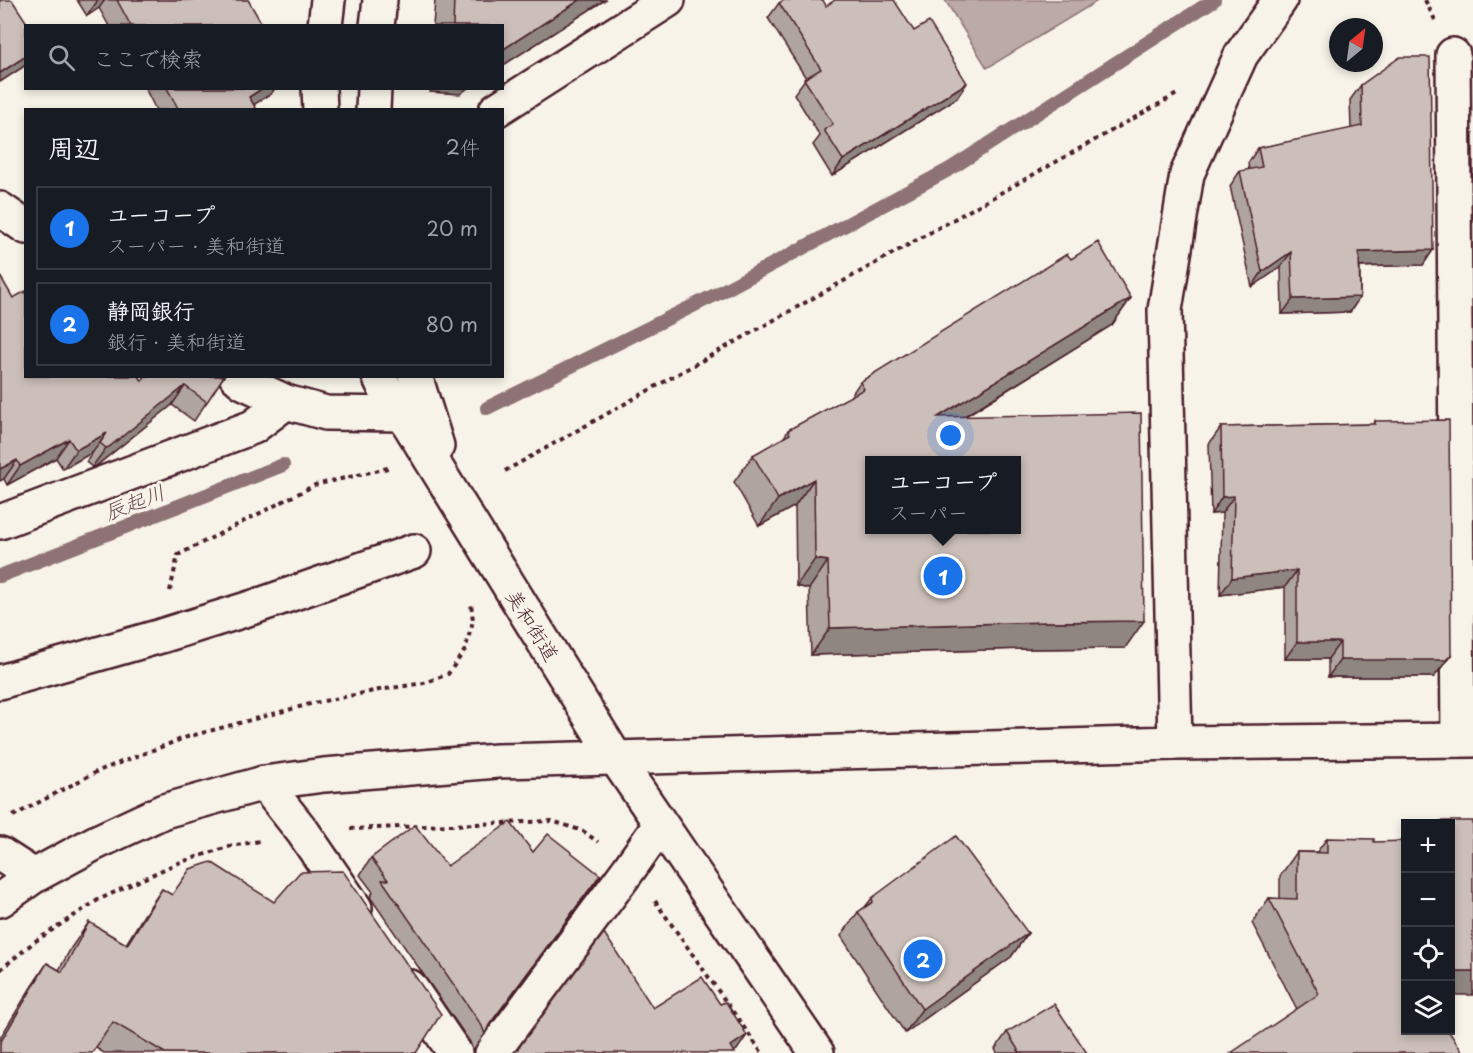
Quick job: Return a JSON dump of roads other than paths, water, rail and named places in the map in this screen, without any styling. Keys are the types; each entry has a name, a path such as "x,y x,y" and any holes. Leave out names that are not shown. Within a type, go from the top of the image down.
{"street":[{"path":"325,24 328,0"},
{"path":"377,24 380,0"},
{"path":"499,108 668,0"},
{"path":"1175,743 1165,310 1187,174 1241,55 1280,0"},
{"path":"0,900 34,876 95,843 164,811 264,783 324,775 497,761 1175,743 1466,740 1453,55"},
{"path":"319,90 320,108"},
{"path":"373,108 374,90"},
{"path":"0,208 24,226"},
{"path":"238,378 286,402 327,413 403,414"},
{"name":"美和街道","path":"380,378 390,399 403,414 615,758 817,1053"},
{"name":"美和街道","path":"416,378 452,493"},
{"path":"0,522 253,427 286,402"},
{"path":"0,682 257,606 414,551"},
{"path":"264,783 303,832 369,928"},
{"path":"492,1053 660,825"},
{"path":"0,854 34,876"},
{"path":"396,967 455,1053"}],"waterway":[{"path":"487,408 717,294 950,169 1214,0"},
{"name":"辰起川","path":"0,576 283,465"}],"place":[{"name":"ユーコープ","path":"943,576"},
{"name":"静岡銀行","path":"923,959"}]}
